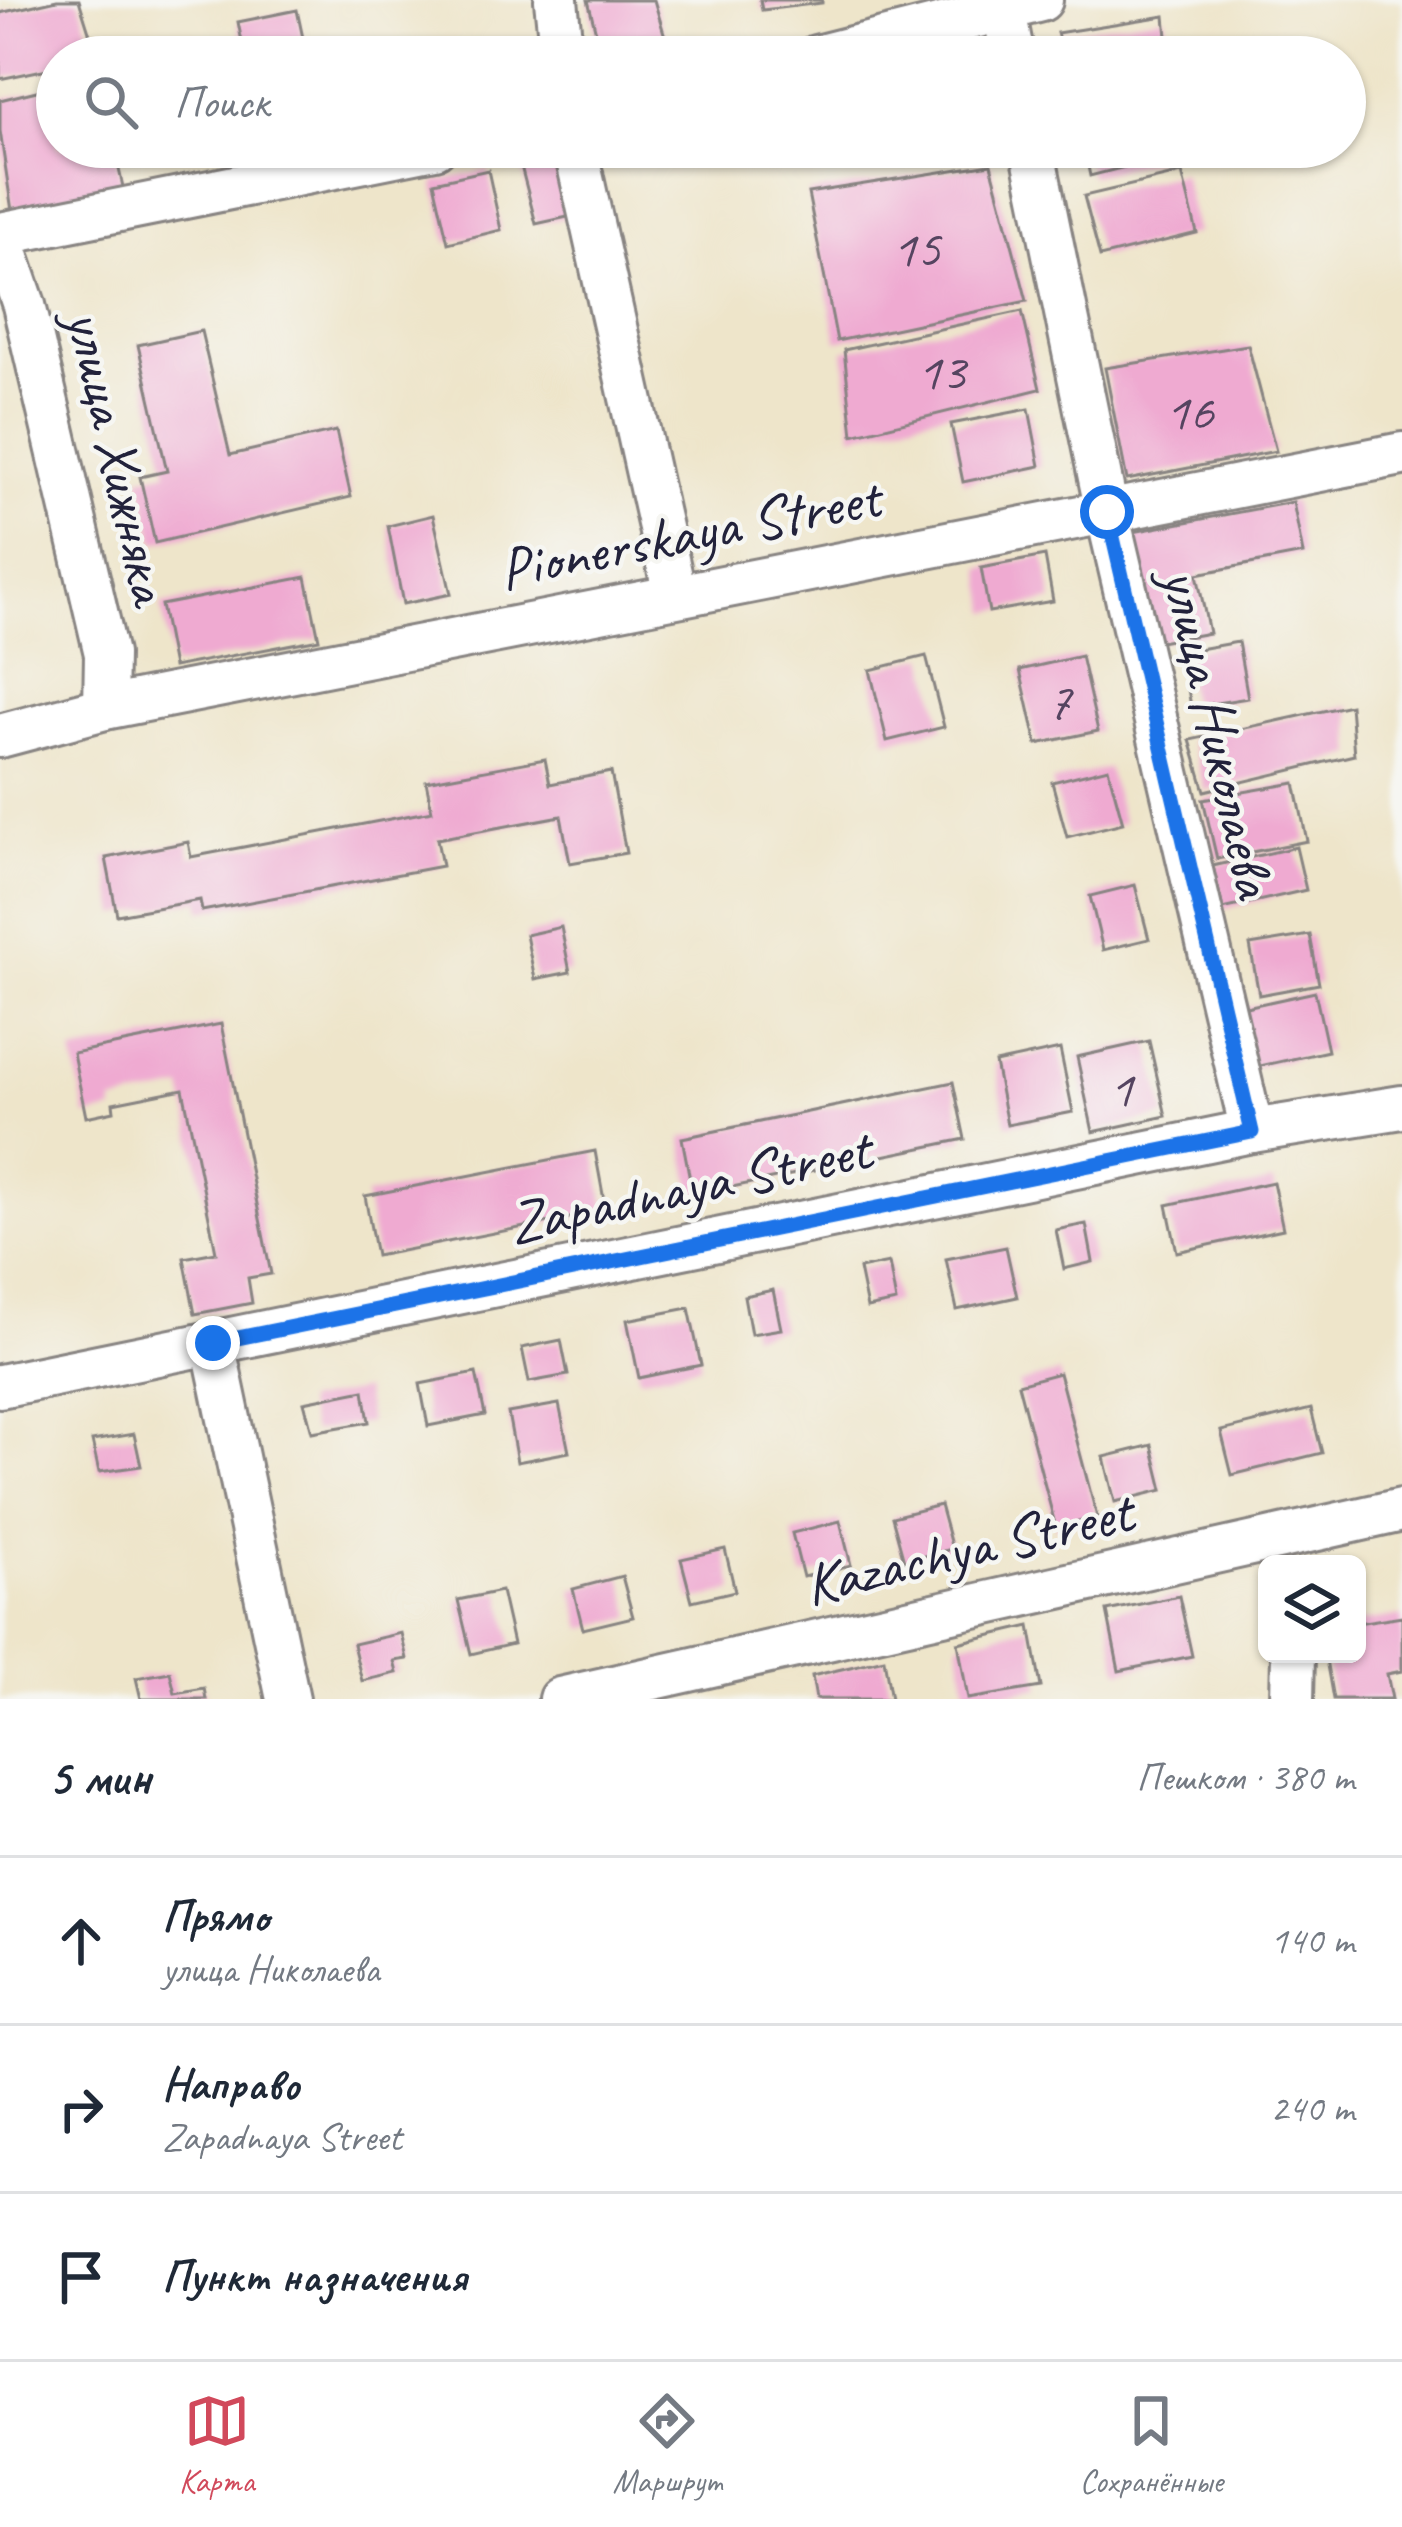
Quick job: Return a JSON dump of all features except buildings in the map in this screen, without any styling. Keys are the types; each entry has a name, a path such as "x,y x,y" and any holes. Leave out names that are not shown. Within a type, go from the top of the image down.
{"street":[{"path":"556,0 560,36"},
{"path":"893,36 1015,3 1014,36"},
{"path":"0,235 331,168"},
{"path":"580,168 674,595"},
{"name":"улица Николаева","path":"1036,168 1107,512 1252,1132"},
{"name":"улица Хижняка","path":"0,235 24,305 106,654 105,709"},
{"name":"Pionerskaya Street","path":"0,736 105,709 1402,454"},
{"name":"Zapadnaya Street","path":"0,1386 1252,1132 1402,1107"},
{"path":"213,1343 288,1699"},
{"name":"Kazachya Street","path":"560,1699 1279,1552 1402,1510"},
{"path":"1292,1699 1293,1663"}],"route":[{"path":"213,1343 1252,1132 1107,512"}]}
